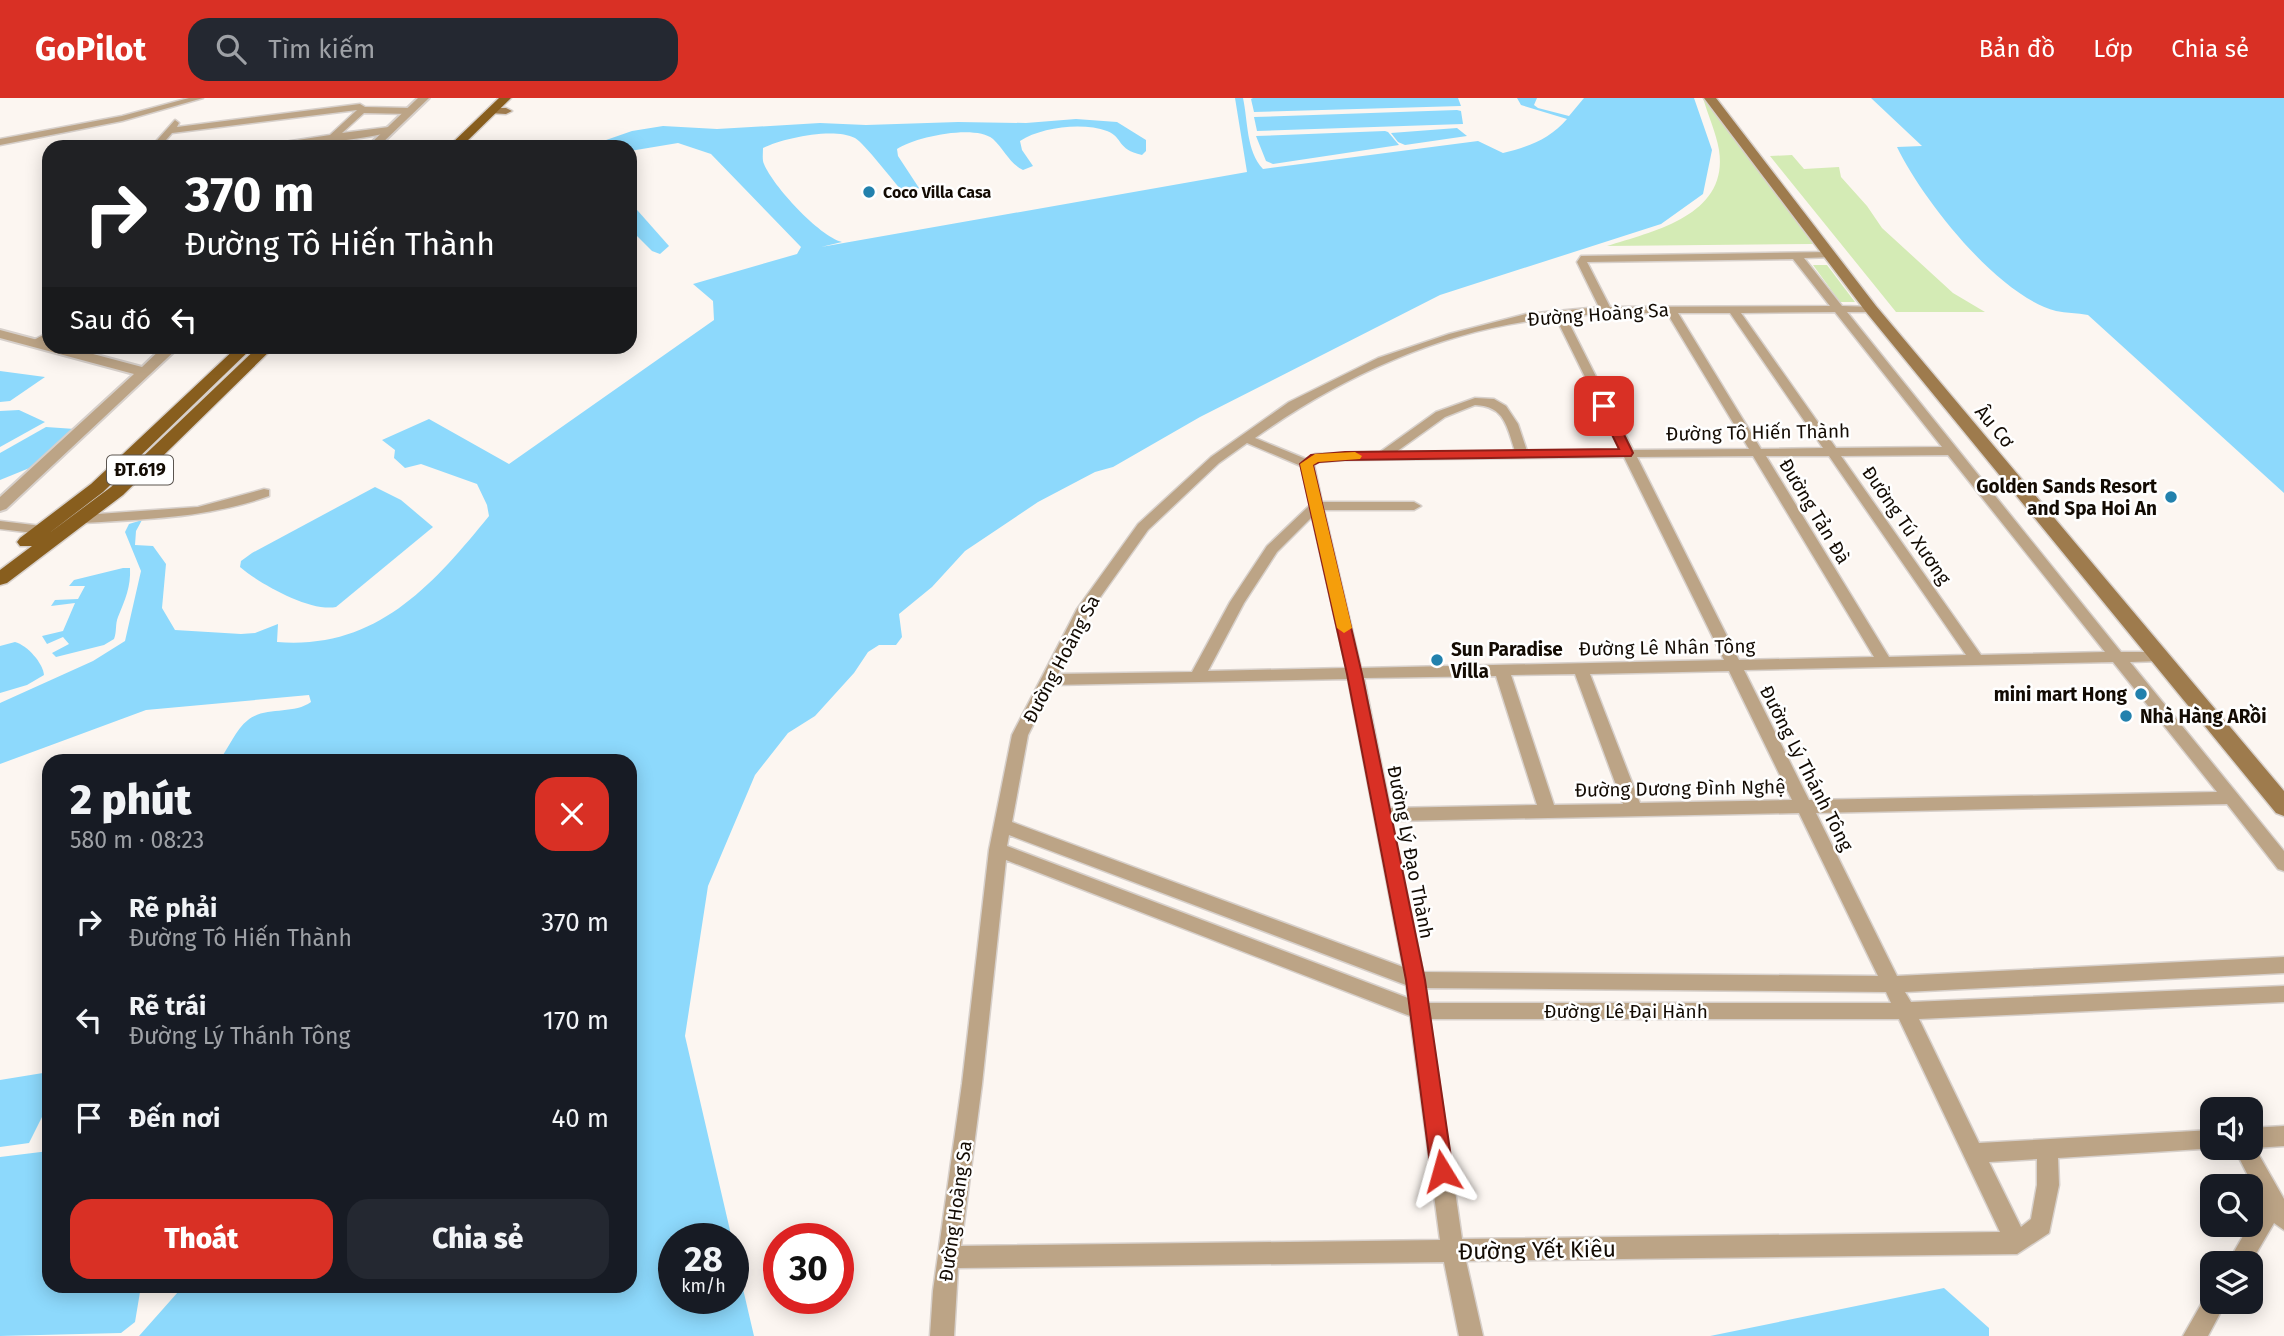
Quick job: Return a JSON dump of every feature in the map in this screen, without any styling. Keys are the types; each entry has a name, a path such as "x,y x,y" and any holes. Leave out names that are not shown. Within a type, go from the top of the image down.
{"main road":[{"path":"461,140 492,111 519,98"},
{"name":"Âu Cơ","path":"1710,98 1871,309 2284,807"},
{"path":"475,140 505,104"},
{"name":"ĐT.619","path":"0,562 97,488 239,354"},
{"name":"ĐT.619","path":"0,579 83,519 165,447 260,354"}],"street":[{"path":"0,142 133,116 190,98 199,98"},
{"path":"162,140 171,130 190,98"},
{"path":"379,140 424,98"},
{"path":"171,130 352,107 362,110 410,111"},
{"path":"332,138 362,110"},
{"path":"250,140 254,120"},
{"path":"63,130 64,140"},
{"path":"315,140 389,130"},
{"path":"1606,310 1582,262 1586,258 1830,254"},
{"path":"1796,255 1949,451 2120,657 2284,864"},
{"name":"Đường Tản Đà","path":"1670,309 1885,662"},
{"name":"Đường Tú Xương","path":"1733,309 1977,660"},
{"name":"Đường Hoàng Sa","path":"942,1336 944,1291 998,850 1020,735 1082,612 1143,527 1215,460 1293,405 1382,360 1465,333 1526,317 1606,310 1871,309"},
{"name":"Đường Lý Thánh Tông","path":"1559,313 1892,984 2017,1243"},
{"path":"0,334 42,345"},
{"path":"34,343 42,339"},
{"path":"75,354 146,373"},
{"path":"0,506 165,354"},
{"path":"1383,456 1443,413 1475,401 1492,402 1504,410 1522,454"},
{"name":"Đường Tô Hiến Thành","path":"1251,434 1311,461 1383,456 1949,451"},
{"name":"Đường Lý Đạo Thành","path":"1311,461 1316,506 1355,674 1415,980 1453,1252"},
{"path":"83,519 196,511 239,502 264,493"},
{"path":"1197,677 1237,602 1272,549 1316,506 1414,506"},
{"path":"0,525 43,530"},
{"name":"Đường Lê Nhân Tông","path":"1048,680 2161,656"},
{"path":"1581,669 1634,810"},
{"path":"1502,670 1548,812"},
{"name":"Đường Dương Đình Nghệ","path":"1381,815 2232,798"},
{"name":"Đường Lê Đại Hành","path":"1003,826 1415,980 1892,984 2284,965"},
{"name":"Đường Lê Đại Hành","path":"998,850 1420,1011 1905,1011 2284,994"},
{"path":"2263,1137 2284,1136"},
{"path":"1972,1153 2200,1141"},
{"path":"2017,1243 2041,1225 2048,1185 2047,1149"},
{"path":"2248,1251 2279,1211 2251,1160"},
{"name":"Đường Yết Kiêu","path":"950,1257 2017,1243"},
{"path":"1453,1252 1471,1336"},
{"path":"2195,1336 2208,1314"}],"green space":[{"path":"1703,98 1813,244 1607,246 1646,234 1685,217 1701,205 1712,190 1719,172 1719,150"},
{"path":"1792,155 1804,169 1839,167 1841,177 1882,228 1953,293 1985,312 1896,312 1770,156"},
{"path":"1813,265 1827,265 1855,302 1840,302"}],"water":[{"path":"1235,98 1243,98 1253,154 1263,169 1478,141 1503,153 1538,141 1567,119 1521,105 1517,98 1537,98 1534,105 1538,108 1569,116 1584,98 1694,98 1712,150 1703,194 1661,224 1440,295 1200,417 1113,467 1095,472 1038,502 965,551 932,587 899,614 902,637 896,645 879,645 868,652 854,673 815,716 788,733 755,775 708,886 685,1036 728,1223 658,1223 658,1314 749,1314 754,1336 139,1336 177,1293 637,1293 637,754 223,754 248,720 262,713 304,706 311,702 309,695 146,710 0,764 0,703 93,661 125,641 141,571 125,532 129,524 142,520 136,531 135,545 153,546 166,564 162,608 175,630 241,634 255,633 278,624 277,642 312,642 344,636 373,624 423,589 489,516 477,484 421,464 405,468 394,458 395,450 382,440 429,419 509,464 714,320 713,301 693,284 797,254 801,247 711,154 678,143 637,150 637,140 606,140 632,131 663,126 717,129 820,123 1026,123 1076,119 1117,122 1146,140 1146,151 1142,155 1128,150 1112,134 1097,128 1050,129 1020,141 1022,150 1033,166 1023,170 1014,164 993,139 984,135 959,132 917,140 897,149 898,156 919,188 914,192 903,192 860,142 846,135 809,135 763,148 764,164 787,197 821,230 842,242 821,247 1247,172"},
{"path":"1253,98 1458,98 1461,106 1254,112"},
{"path":"1871,98 2284,98 2284,493 2088,315 2056,311 2034,302 1987,266 1943,218 1897,147 1922,146"},
{"path":"1461,111 1463,124 1257,131 1254,117"},
{"path":"1457,128 1467,136 1405,145 1398,142 1391,133"},
{"path":"1385,131 1399,145 1273,164 1266,161 1256,136"},
{"path":"637,210 669,246 660,254 652,251 637,236"},
{"path":"0,371 45,377 10,401 0,402"},
{"path":"19,410 45,422 0,447 0,411"},
{"path":"46,427 75,429 32,467 0,480 0,453"},
{"path":"375,487 401,500 433,527 336,607 299,601 272,588 240,567 241,561 252,553"},
{"path":"130,568 130,581 117,620 114,639 104,645 56,657 52,653 69,644 63,637 47,644 42,636 63,631 75,603 51,606 55,600 78,599 85,586 69,586 74,580"},
{"path":"15,642 34,655 44,675 27,685 0,693 0,646"},
{"path":"42,1073 42,1117 29,1143 0,1147 0,1080"},
{"path":"42,1152 42,1293 140,1293 135,1322 121,1333 0,1336 0,1157"},
{"path":"1944,1288 1989,1328 1989,1336 1710,1336"}],"slow traffic":[{"path":"1344,628 1307,464 1315,458 1355,456"}],"place":[{"name":"Coco Villa Casa","path":"869,192"},
{"name":"Golden Sands Resort and Spa Hoi An","path":"2171,497"},
{"name":"Sun Paradise Villa","path":"1437,660"},
{"name":"mini mart Hong","path":"2141,694"},
{"name":"Nhà Hàng ARồi","path":"2126,716"}],"route":[{"path":"1442,1171 1415,980 1355,674 1307,464 1315,458 1345,456 1627,453 1604,406"}]}
